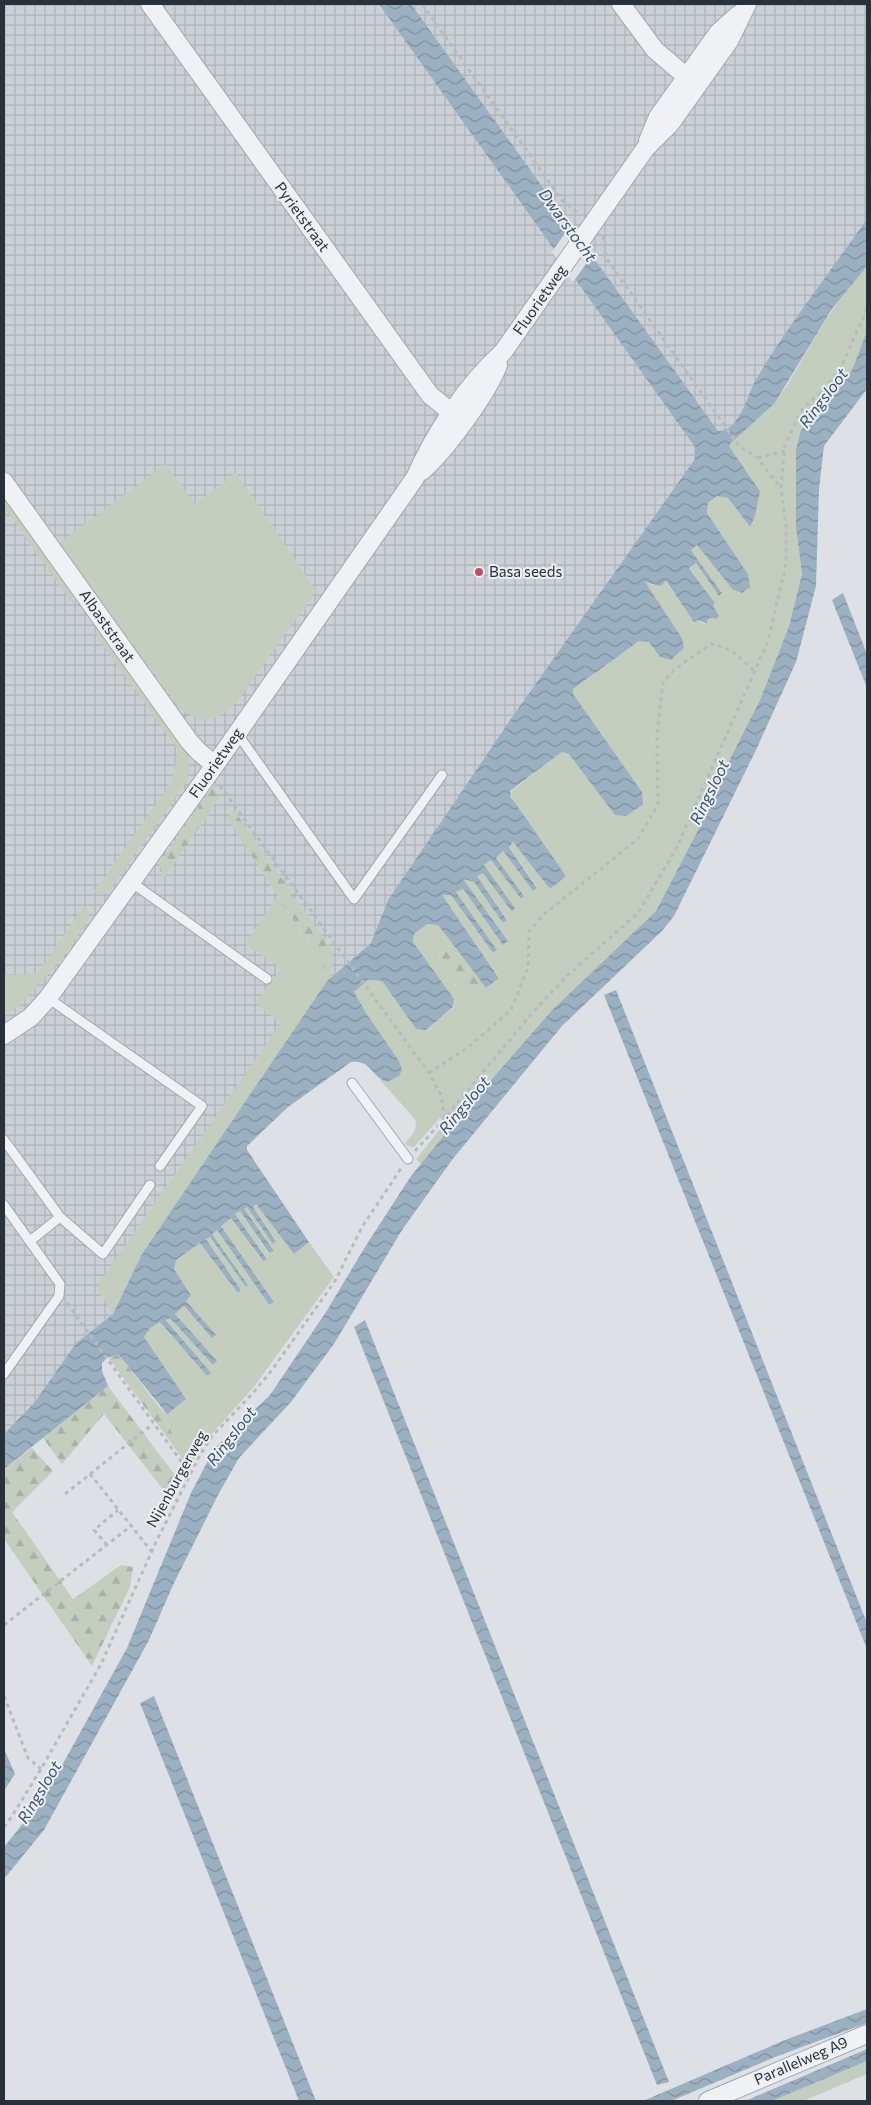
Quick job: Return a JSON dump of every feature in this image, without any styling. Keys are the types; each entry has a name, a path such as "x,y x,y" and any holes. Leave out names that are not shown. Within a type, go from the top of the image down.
{"street":[{"name":"Pyrietstraat","path":"150,4 430,395 457,418"},
{"path":"621,4 655,50 692,81"},
{"name":"Fluorietweg","path":"4,1035 31,1017 48,998 213,768 415,478 434,460 457,418 494,376 503,352 645,149 670,124 692,81 729,41 745,7"},
{"name":"Albaststraat","path":"4,482 189,741 213,768"},
{"name":"Parallelweg A9","path":"708,2101 867,2034"}],"lane":[{"path":"237,733 354,899 442,775"},
{"path":"131,882 267,979"},
{"path":"48,998 202,1106 160,1166"},
{"path":"352,1083 408,1159"},
{"path":"4,1140 60,1218 103,1254 150,1186"},
{"path":"4,1205 60,1284 59,1296 4,1374"},
{"path":"30,1241 60,1218"}],"path":[{"path":"422,4 562,200 588,231 604,236 606,258 738,444 758,458 774,480 782,486"},
{"name":"Nijenburgerweg","path":"4,1827 41,1769 101,1664 152,1552 212,1436 266,1378 335,1281 362,1227 408,1159 444,1119 533,1012 568,975 638,913 676,849 768,641 786,564 786,526 782,486 785,451 793,425 801,411 832,381 841,367 867,309"},
{"path":"758,458 785,451"},
{"path":"429,1073 470,1046 511,1010 528,968 529,932 543,915 636,840 658,804 657,737 663,682 675,669 711,644 726,647 742,658 755,672"},
{"path":"213,768 369,992 429,1073 441,1095 444,1119"},
{"path":"59,1296 191,1475"},
{"path":"65,1494 153,1424"},
{"path":"90,1474 152,1552"},
{"path":"107,1545 94,1530 118,1510"},
{"path":"4,1625 131,1526"},
{"path":"4,1696 28,1758 41,1769"}],"shaded area":[{"path":"4,4 867,4 867,242 388,900 371,943 327,981 142,1254 113,1314 76,1343 34,1403 4,1434"}],"green space":[{"path":"867,266 867,331 852,370 842,385 827,399 800,433 796,450 796,528 802,574 789,626 760,700 731,757 697,832 656,911 552,1010 463,1112 421,1164 416,1159 445,1123 440,1118 414,1147 408,1146 405,1143 415,1130 415,1119 379,1079 386,1082 368,1016 354,992 368,980 382,981 416,1029 426,1030 454,1007 453,999 413,942 414,934 427,924 438,925 453,945 437,955 452,983 480,1006 486,988 499,977 441,894 451,895 493,953 497,950 456,892 462,888 503,944 508,941 462,879 474,881 503,923 507,919 477,876 483,872 512,912 515,908 484,865 491,860 521,899 524,896 496,858 503,851 533,891 537,887 509,846 513,842 550,888 510,792 562,752 568,754 573,689 639,641 649,642 660,657 682,638 644,582 653,585 665,581 694,621 698,620 707,624 707,620 710,618 716,619 713,606 715,603 689,567 696,563 719,596 722,593 691,549 697,545 732,589 748,574 707,513 708,503 717,496 728,498 750,527 760,491 729,446 737,436 778,398 834,308"},
{"path":"166,464 195,504 236,473 316,591 237,702 223,714 210,719 196,718 180,709 59,543"},
{"path":"4,497 76,598 73,604 4,507"},
{"path":"101,632 186,752 191,766 186,783 109,891 101,895 94,892 172,781 178,750 94,633"},
{"path":"215,783 218,800 162,881 159,864"},
{"path":"233,809 332,950 331,978 227,818"},
{"path":"277,897 331,978 142,1254 113,1314 96,1287 281,1023 255,1003 281,969 245,944"},
{"path":"84,906 89,912 89,920 60,961 20,1005 4,1016 4,975 37,974"},
{"path":"453,945 486,988 480,1006 452,983 437,955"},
{"path":"256,1203 294,1254 309,1242 334,1277 253,1388 208,1438 189,1468 169,1440 175,1439 159,1407 167,1414 144,1337 150,1328 160,1322 207,1376 210,1373 166,1319 170,1317 213,1364 216,1361 175,1314 184,1306 212,1338 186,1301 191,1294 174,1270 176,1260 200,1243 238,1292 241,1290 206,1239 210,1237 246,1287 248,1285 212,1234 217,1230 269,1305 274,1302 221,1226 231,1217 262,1261 267,1258 235,1214 240,1211 268,1253 273,1250 243,1208 247,1207 273,1243 276,1240 253,1207"},
{"path":"119,1355 159,1407 175,1439 169,1440 108,1357"},
{"path":"108,1386 181,1483 172,1501 104,1414 62,1464 43,1438"},
{"path":"32,1448 53,1471 12,1512 73,1599 121,1565 133,1567 130,1587 92,1666 4,1539 4,1469"},
{"path":"867,2061 867,2074 803,2101 772,2101"}],"water":[{"name":"Dwarstocht","path":"379,4 411,4 718,431 725,430 737,419 755,381 768,360 867,219 867,266 832,309 774,404 729,446 760,491 755,516 750,527 728,498 717,496 708,503 707,513 748,574 750,587 742,593 732,589 697,545 691,550 722,593 719,596 696,563 689,568 715,603 713,606 719,616 716,619 710,618 707,620 707,624 698,620 694,622 666,581 660,586 645,582 682,638 684,648 671,660 660,657 649,642 639,641 573,689 573,694 642,792 643,804 626,816 615,815 569,754 562,752 510,791 511,797 566,876 550,889 513,842 509,847 537,888 533,891 503,851 496,858 524,896 521,899 491,860 484,865 515,908 512,912 483,873 477,876 507,920 503,923 474,882 463,879 508,941 503,945 463,889 456,892 497,950 493,953 451,895 442,895 499,978 486,988 438,925 427,924 414,934 413,942 454,999 453,1007 426,1030 416,1029 382,981 368,980 354,992 399,1061 402,1070 399,1076 387,1082 377,1076 363,1063 351,1062 288,1107 247,1146 247,1150 309,1242 294,1254 256,1204 253,1207 276,1241 273,1244 247,1207 244,1209 274,1251 269,1253 240,1211 235,1214 267,1259 263,1261 231,1218 221,1226 274,1302 269,1305 217,1230 212,1234 248,1285 246,1287 210,1237 206,1239 241,1290 238,1293 200,1243 176,1260 174,1269 191,1295 186,1301 216,1335 212,1338 184,1306 175,1314 217,1361 213,1365 170,1318 166,1320 211,1373 207,1376 160,1322 150,1328 144,1337 186,1399 167,1414 119,1355 108,1357 102,1363 102,1371 108,1386 4,1469 4,1434 34,1403 76,1343 113,1314 142,1254 327,981 371,943 388,900 515,713 695,459 695,447"},
{"name":"Ringsloot","path":"867,331 867,389 824,446 819,489 816,586 796,662 756,750 674,916 662,931 562,1026 452,1160 402,1230 334,1344 291,1402 239,1458 218,1495 173,1585 149,1640 44,1830 4,1879 4,1847 55,1778 127,1648 191,1493 214,1449 270,1395 326,1312 411,1176 463,1112 552,1010 656,911 697,832 731,757 760,700 789,626 802,574 796,528 796,450 800,433 808,418 842,385 852,370"},
{"path":"843,593 867,654 867,688 832,600"},
{"path":"616,990 867,1623 867,1649 604,995"},
{"path":"365,1320 669,2082 657,2085 354,1327"},
{"path":"154,1696 316,2101 299,2101 140,1703"},
{"path":"4,1749 15,1774 4,1791"},
{"path":"867,2009 867,2023 775,2057 671,2101 643,2101 785,2040"},
{"path":"867,2049 867,2061 772,2101 745,2101"}],"pier":[{"path":"572,223 594,253 573,282 552,252"}],"place":[{"name":"Basa seeds","path":"479,572"}]}
